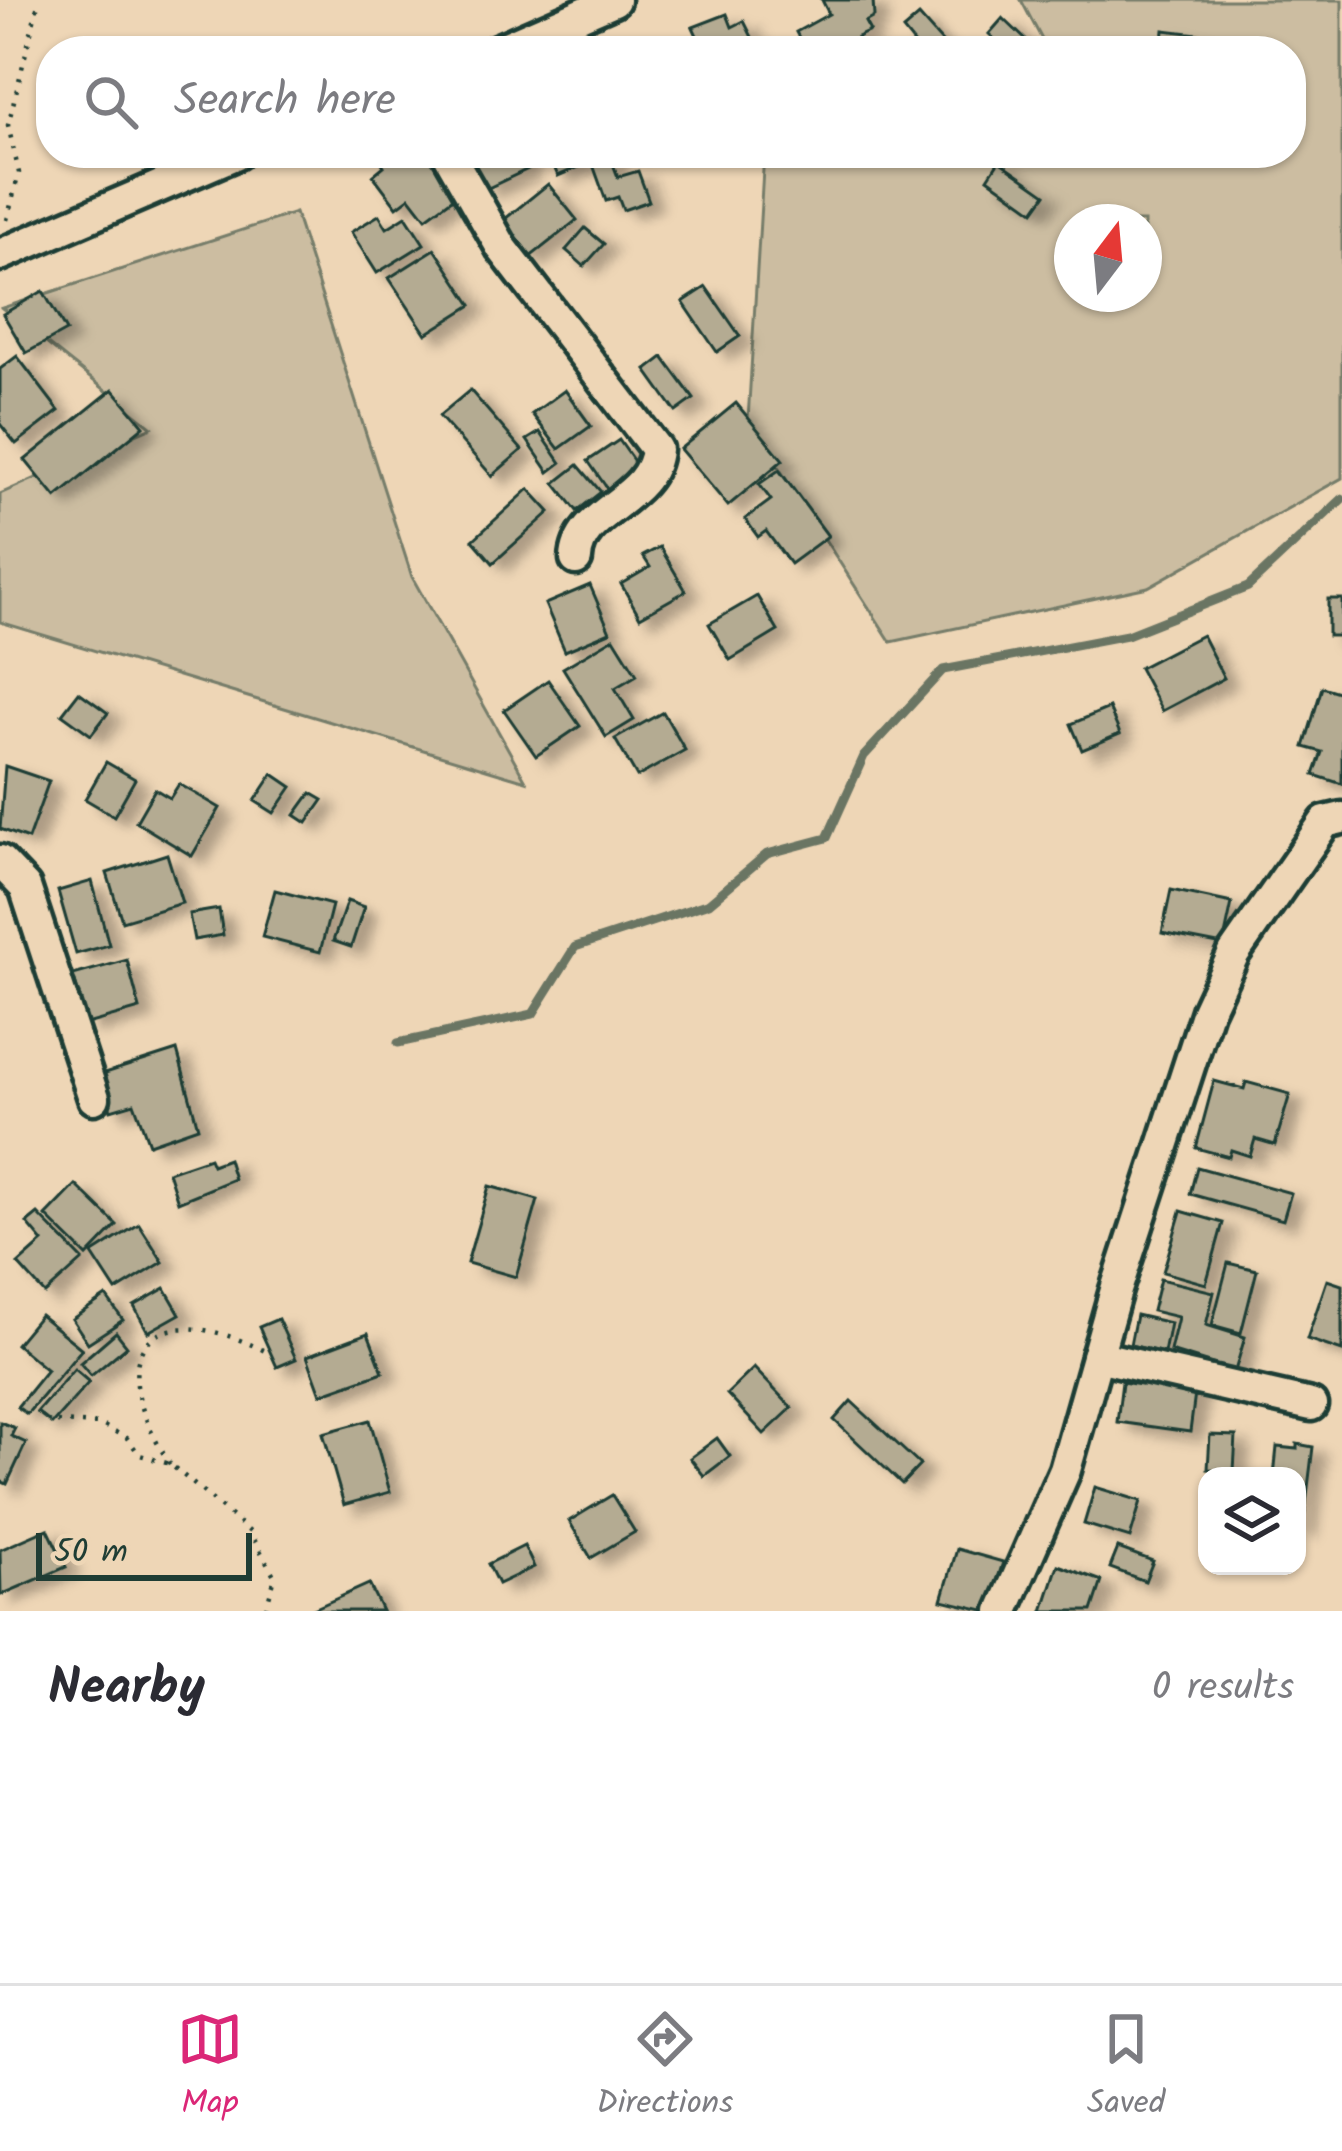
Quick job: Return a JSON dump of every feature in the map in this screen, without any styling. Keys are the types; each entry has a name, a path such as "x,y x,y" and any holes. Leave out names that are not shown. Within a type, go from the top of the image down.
{"street":[{"path":"531,36 614,0"},
{"path":"0,255 202,168"},
{"path":"457,168 502,248 656,449 647,480 581,535 576,559"},
{"path":"1003,1611 1065,1471 1097,1356 1216,992 1234,953 1324,822 1342,818"},
{"path":"0,861 25,887 94,1098"},
{"path":"1097,1356 1311,1405"}],"path":[{"path":"0,255 19,173 8,125 39,0"},
{"path":"265,1351 199,1328 151,1337 141,1345 134,1369 142,1417 170,1464 227,1509 268,1557 275,1576 266,1611"},
{"path":"58,1422 100,1424 127,1438 140,1455 170,1464"}],"shaded area":[{"path":"1021,0 1342,0 1342,478 1148,587 891,642 748,420 763,168 1306,168 1306,36 1040,36"},
{"path":"295,213 412,577 526,781 0,622 0,494 152,427 2,308"}],"building":[{"path":"822,0 873,0 874,17 865,22 870,31 859,36 798,36 796,32 829,14"},
{"path":"727,14 732,27 744,21 752,36 697,36 693,27"},
{"path":"919,16 937,36 908,36 903,30"},
{"path":"1003,18 1022,36 991,36"},
{"path":"1164,30 1198,34 1198,36 1163,36"},
{"path":"382,168 444,168 460,193 426,218 410,197 397,207 373,175"},
{"path":"476,168 528,169 486,189"},
{"path":"594,168 615,168 618,177 638,171 649,201 623,210 618,197 606,201"},
{"path":"994,168 1009,168 1046,194 1034,211 988,178"},
{"path":"548,184 577,220 529,258 500,223"},
{"path":"379,215 387,228 406,216 424,244 377,273 351,232"},
{"path":"585,228 604,244 584,266 566,250"},
{"path":"435,249 472,305 426,334 389,278"},
{"path":"706,287 740,336 717,352 683,302"},
{"path":"43,291 66,331 26,353 3,314"},
{"path":"17,356 59,411 16,444 0,424 0,369"},
{"path":"663,357 694,399 676,412 646,370"},
{"path":"113,389 144,426 56,498 25,460"},
{"path":"470,390 522,450 492,476 439,416"},
{"path":"565,390 591,426 559,449 532,414"},
{"path":"736,403 783,460 728,506 680,449"},
{"path":"540,432 561,463 549,472 527,440"},
{"path":"619,440 640,470 609,491 588,461"},
{"path":"578,465 601,492 577,511 555,483"},
{"path":"779,470 828,536 790,564 766,531 758,537 745,519 771,500 759,484"},
{"path":"529,489 550,512 493,563 473,540"},
{"path":"660,547 686,591 640,617 621,584 650,567 643,556"},
{"path":"590,585 610,632 565,651 545,604"},
{"path":"757,596 778,631 730,660 709,624"},
{"path":"1328,599 1342,599 1342,636 1328,636"},
{"path":"1202,635 1224,678 1162,711 1139,668"},
{"path":"614,638 637,675 615,688 634,720 606,737 563,668"},
{"path":"548,680 580,726 536,756 504,710"},
{"path":"1322,687 1342,693 1342,784 1314,775 1322,752 1304,747"},
{"path":"79,692 108,713 91,735 62,714"},
{"path":"1109,708 1120,734 1082,750 1071,724"},
{"path":"663,712 685,750 637,777 615,739"},
{"path":"106,762 135,779 114,816 85,799"},
{"path":"5,766 49,781 28,839 0,829"},
{"path":"273,774 292,787 274,813 255,801"},
{"path":"179,784 220,808 192,856 136,822 155,789 170,798"},
{"path":"311,793 323,800 307,823 295,815"},
{"path":"167,854 182,903 122,921 107,873"},
{"path":"92,881 109,945 76,954 58,891"},
{"path":"275,890 332,905 320,952 262,937"},
{"path":"1171,890 1232,903 1223,945 1162,933"},
{"path":"347,901 364,907 351,947 333,941"},
{"path":"219,909 223,935 194,940 189,914"},
{"path":"127,960 140,1009 87,1024 73,975"},
{"path":"177,1050 198,1127 149,1144 134,1103 111,1110 99,1075"},
{"path":"1214,1081 1244,1089 1246,1082 1290,1094 1275,1145 1255,1139 1250,1156 1231,1150 1229,1157 1196,1148"},
{"path":"209,1158 212,1165 228,1159 234,1179 178,1202 168,1172"},
{"path":"1197,1167 1291,1193 1283,1220 1190,1194"},
{"path":"76,1185 117,1225 87,1256 46,1216"},
{"path":"489,1186 538,1200 516,1277 467,1263"},
{"path":"1181,1211 1223,1223 1206,1284 1163,1272"},
{"path":"38,1214 83,1260 45,1294 18,1264 43,1242 27,1223"},
{"path":"139,1224 163,1262 116,1291 92,1254"},
{"path":"1228,1263 1257,1270 1241,1333 1212,1325"},
{"path":"1160,1279 1214,1292 1206,1325 1245,1337 1235,1371 1170,1351 1178,1317 1152,1311"},
{"path":"1327,1280 1342,1285 1342,1351 1307,1339"},
{"path":"165,1288 180,1314 148,1332 134,1306"},
{"path":"106,1296 123,1320 88,1343 72,1319"},
{"path":"40,1315 82,1349 27,1414 17,1407 47,1370 16,1344"},
{"path":"1136,1315 1170,1323 1164,1353 1130,1345"},
{"path":"278,1319 296,1359 277,1367 259,1327"},
{"path":"116,1332 127,1346 91,1376 80,1363"},
{"path":"368,1333 383,1372 321,1394 307,1356"},
{"path":"754,1368 792,1408 764,1434 727,1394"},
{"path":"74,1369 89,1382 52,1424 37,1412"},
{"path":"1143,1369 1196,1386 1190,1432 1117,1422 1122,1382 1141,1385"},
{"path":"851,1401 920,1465 902,1484 834,1420"},
{"path":"370,1420 390,1492 344,1505 323,1433"},
{"path":"0,1422 15,1428 11,1436 26,1443 7,1484 0,1481"},
{"path":"1210,1435 1236,1436 1234,1467 1208,1467"},
{"path":"717,1438 730,1456 704,1476 690,1458"},
{"path":"1297,1444 1313,1447 1306,1504 1306,1467 1275,1467 1277,1447 1297,1449"},
{"path":"1095,1487 1141,1501 1130,1538 1084,1524"},
{"path":"612,1495 635,1532 591,1558 569,1521"},
{"path":"48,1529 66,1567 1,1595 0,1550"},
{"path":"524,1546 534,1567 498,1584 488,1564"},
{"path":"1118,1548 1153,1561 1145,1581 1110,1568"},
{"path":"957,1549 1003,1562 988,1611 942,1600"},
{"path":"1058,1565 1102,1581 1092,1611 1043,1611"},
{"path":"369,1584 382,1611 309,1611"}],"waterway":[{"path":"398,1043 533,1014 575,947 709,903 767,854 827,838 864,756 943,670 1127,635 1248,587 1342,499"}]}
